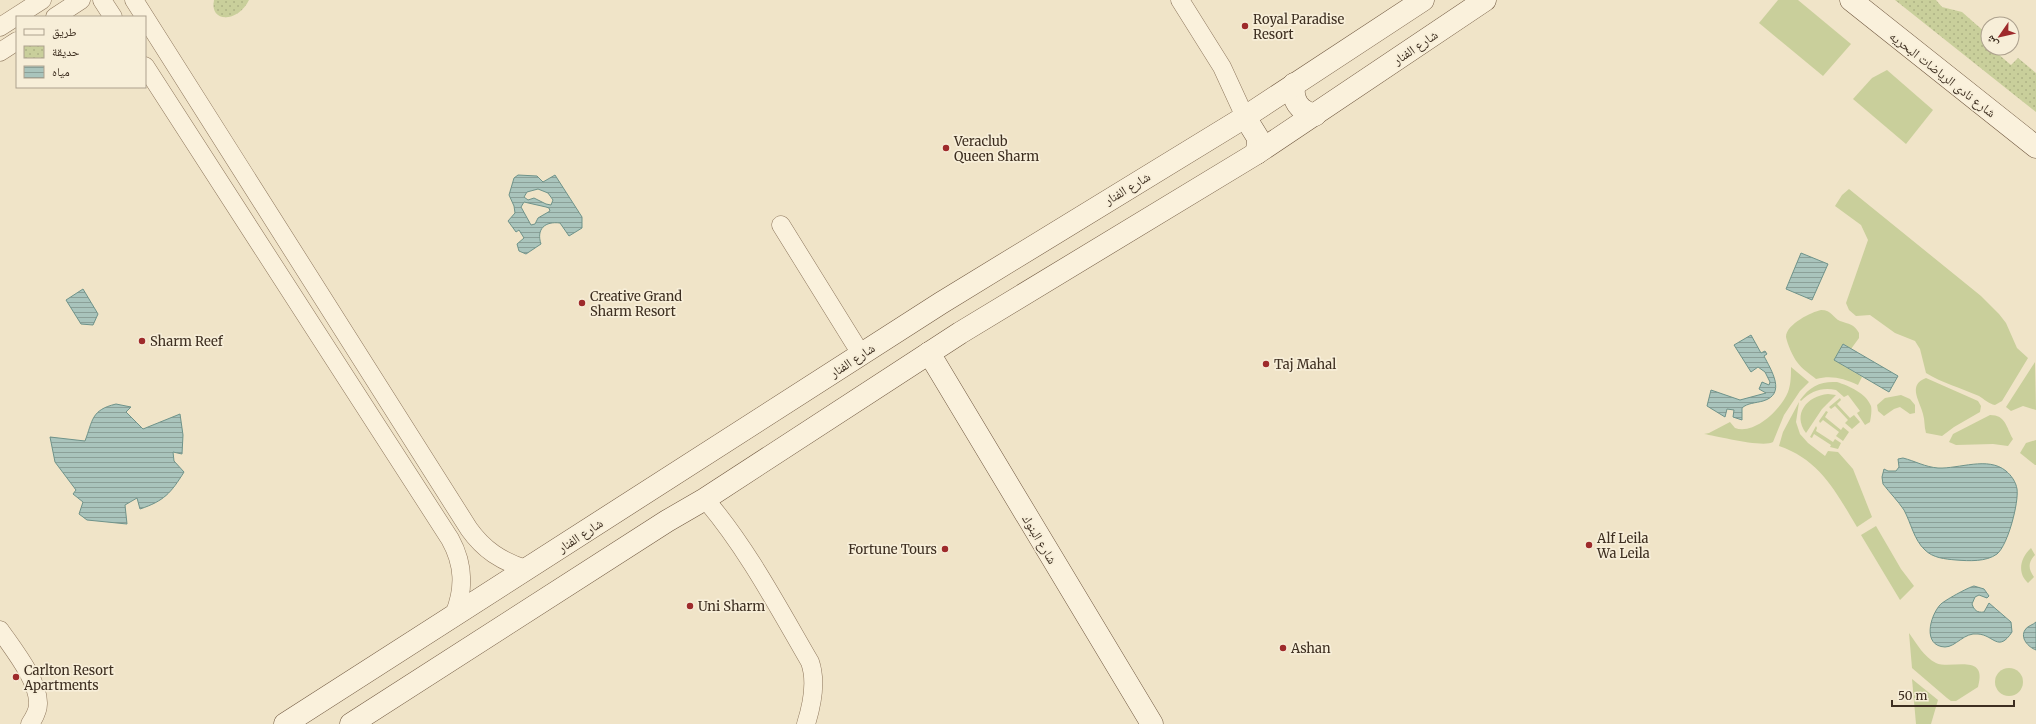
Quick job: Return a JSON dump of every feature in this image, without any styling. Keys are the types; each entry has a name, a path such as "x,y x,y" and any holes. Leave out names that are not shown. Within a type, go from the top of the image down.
{"main road":[{"name":"شارع الفنار","path":"285,724 967,286 1245,117 1422,0"},
{"name":"شارع الفنار","path":"351,724 379,717 667,521 705,499 929,353 1257,153 1485,0"},
{"name":"شارع نادى الرياضات البحريه","path":"1851,0 2036,147"},
{"path":"1294,84 1293,91 1297,104 1302,110 1315,115"},
{"path":"1245,117 1258,138 1257,153"},
{"name":"شارع البنوك","path":"929,353 1152,724"}],"street":[{"path":"17,16 42,0"},
{"path":"57,16 81,0"},
{"path":"102,0 112,16"},
{"path":"134,0 144,16"},
{"path":"1180,0 1222,67 1245,117"},
{"path":"0,27 16,17"},
{"path":"146,19 468,529 486,550 497,558 526,569"},
{"path":"0,52 16,42"},
{"path":"146,68 450,539 459,559 462,581 462,593 454,615"},
{"path":"781,225 861,354"},
{"path":"705,499 718,514 754,567 810,662 814,678 810,709 806,724"},
{"path":"0,630 17,655 37,692 38,706 30,724"}],"green space":[{"path":"214,0 249,0 244,8 238,13 226,17 220,16 216,13 214,8"},
{"path":"1778,0 1798,0 1851,44 1823,76 1759,23"},
{"path":"1895,0 1936,0 1942,7 1962,12 1980,28 1980,56 2000,56 2011,65 2018,58 2036,73 2036,112"},
{"path":"1887,70 1933,110 1906,144 1853,99 1872,78"},
{"path":"1849,189 1981,296 2006,323 2017,348 2028,358 2002,401 1995,405 1989,403 1979,396 1932,377 1926,373 1920,349 1915,341 1895,333 1870,315 1856,316 1849,310 1846,303 1868,240 1861,225 1835,206 1842,195"},
{"path":"1821,310 1828,311 1838,320 1853,326 1859,333 1859,338 1851,349 1843,344 1834,360 1862,377 1858,385 1837,378 1827,377 1816,379 1795,360 1786,337 1787,332 1800,319"},
{"path":"2035,362 2036,410 2023,406 2011,411 2006,407"},
{"path":"1791,367 1809,382 1800,391 1784,415 1773,442 1760,444 1750,443 1704,434 1730,422 1735,428 1743,429 1751,428 1766,419 1785,399 1790,383"},
{"path":"1926,378 1978,401 1981,406 1980,412 1954,427 1942,436 1926,433 1924,416 1916,394 1916,389 1920,381"},
{"path":"1826,382 1837,382 1852,388 1869,401 1871,406 1870,422 1865,425 1857,413 1860,411 1848,395 1844,397 1836,390 1826,389 1813,392 1801,401 1800,400 1816,385"},
{"path":"1820,395 1836,395 1822,409 1806,433 1802,426 1801,419 1801,413 1804,407 1814,398"},
{"path":"1901,395 1910,399 1915,405 1915,413 1910,414 1900,407 1884,416 1878,411 1877,405 1885,398"},
{"path":"1840,398 1841,400 1837,404 1850,418 1854,415 1860,422 1852,429 1845,423 1848,420 1835,406 1831,409 1829,407"},
{"path":"1799,402 1796,422 1800,434 1808,443 1825,456 1828,451 1838,452 1853,469 1872,517 1857,527 1826,479 1806,460 1779,446 1783,432"},
{"path":"1826,411 1828,412 1825,417 1841,430 1843,427 1849,432 1843,441 1836,436 1839,432 1823,420 1820,423 1819,421"},
{"path":"1990,415 1999,417 2005,422 2013,439 2008,446 1993,444 1956,445 1949,442 1953,434"},
{"path":"1816,426 1816,431 1833,442 1835,439 1841,443 1838,449 1830,447 1831,445 1814,434 1812,438 1810,437"},
{"path":"2036,440 2035,465 2020,453 2026,443"},
{"path":"1876,526 1901,569 1914,586 1900,600 1861,535"},
{"path":"2031,548 2035,555 2030,563 2031,571 2034,577 2028,583 2022,575 2021,566 2024,556"},
{"path":"1909,633 1924,654 1936,663 1943,665 1966,664 1978,669 1980,676 1978,687 1956,701 1951,701 1947,698 1912,668"},
{"path":"2009,668 2019,672 2023,682 2019,692 2009,696 1999,692 1995,682 1999,672"},
{"path":"1912,679 1938,700 1931,724 1916,724"}],"water":[{"path":"518,175 537,176 543,182 555,175 582,217 582,228 569,236 560,223 550,223 541,230 541,244 526,254 519,251 517,244 524,238 519,230 516,232 508,221 515,213 514,206 509,195 514,178","holes":["538,189 548,193 553,200 551,205 534,198 528,200 524,197 527,192","524,202 549,208 550,211 538,218 535,224 531,225 521,207"]},
{"path":"1801,253 1828,264 1812,300 1786,289"},
{"path":"83,289 98,314 93,325 81,324 66,300"},
{"path":"1751,335 1761,353 1765,351 1767,354 1764,356 1773,375 1776,387 1770,398 1744,406 1742,408 1742,420 1733,417 1734,410 1727,409 1725,417 1707,406 1711,390 1740,400 1766,393 1759,389 1762,382 1769,385 1770,382 1765,372 1758,367 1751,372 1734,345"},
{"path":"1843,344 1898,376 1889,392 1834,360"},
{"path":"116,404 131,407 126,412 143,429 180,414 183,435 182,454 173,452 174,461 184,472 171,491 155,503 140,509 137,498 125,505 127,524 87,520 79,514 83,502 73,494 76,490 55,462 50,437 85,441 97,413 108,406"},
{"path":"1903,458 1938,468 1973,464 1991,464 2008,473 2013,479 2017,489 2016,503 2009,533 1997,554 1983,560 1972,561 1948,559 1939,558 1932,555 1921,546 1904,510 1883,484 1882,477 1884,469 1888,471 1896,471 1899,467 1898,459"},
{"path":"1974,586 1984,589 1989,596 1987,598 1979,595 1975,597 1972,604 1975,609 1979,612 1984,612 1989,603 2011,622 2012,632 2007,638 1999,642 1983,635 1973,634 1964,637 1953,645 1945,647 1933,642 1930,630 1936,610 1946,600"},
{"path":"2036,622 2036,650 2030,647 2023,636 2026,629"}],"place":[{"name":"Royal Paradise Resort","path":"1245,26"},
{"name":"Veraclub Queen Sharm","path":"946,148"},
{"name":"Creative Grand Sharm Resort","path":"582,303"},
{"name":"Sharm Reef","path":"142,341"},
{"name":"Taj Mahal","path":"1266,364"},
{"name":"Alf Leila Wa Leila","path":"1589,545"},
{"name":"Fortune Tours","path":"945,549"},
{"name":"Uni Sharm","path":"690,606"},
{"name":"Ashan","path":"1283,648"},
{"name":"Carlton Resort Apartments","path":"16,677"}]}
